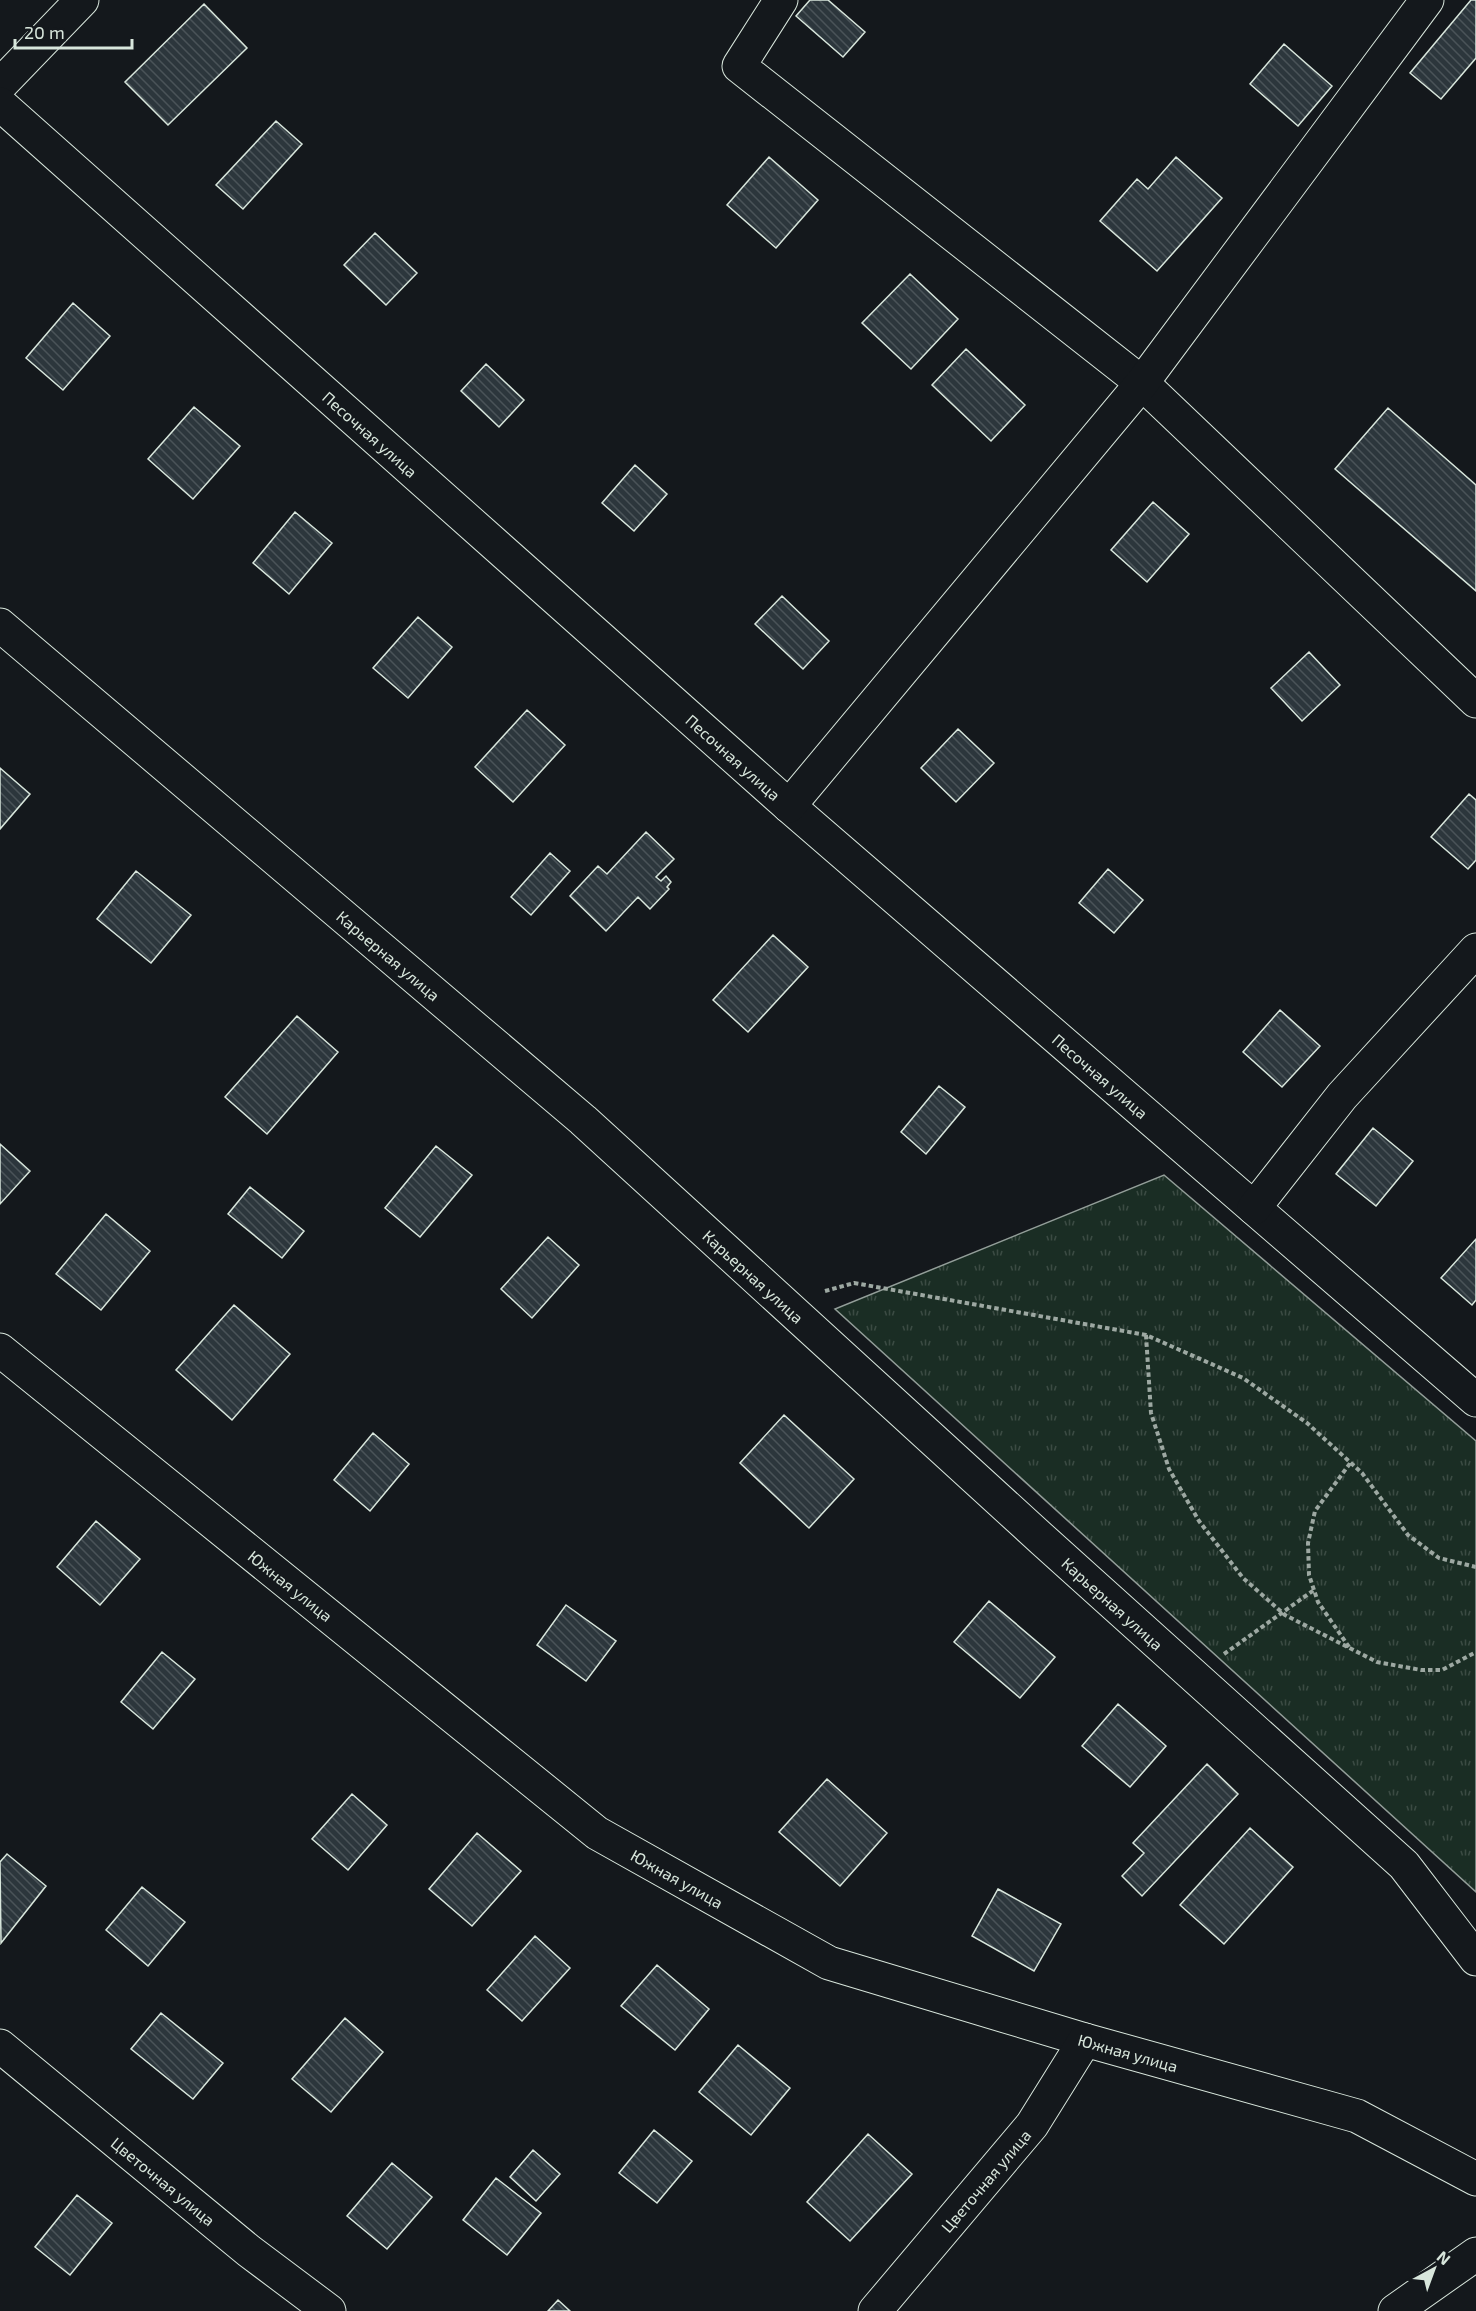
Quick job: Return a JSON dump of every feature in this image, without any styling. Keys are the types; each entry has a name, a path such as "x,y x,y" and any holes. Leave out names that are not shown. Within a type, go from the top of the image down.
{"street":[{"path":"0,85 82,0"},
{"path":"781,0 739,66 1142,383 1476,701"},
{"path":"789,806 1142,383 1427,0"},
{"name":"Песочная улица","path":"0,104 789,806 1476,1400"},
{"name":"Карьерная улица","path":"0,625 574,1112 1044,1542 1404,1865 1476,1959"},
{"path":"1254,1208 1342,1096 1476,950"},
{"name":"Южная улица","path":"0,1350 597,1833 829,1963 1085,2040 1357,2116 1476,2178"},
{"name":"Цветочная улица","path":"875,2311 1032,2125 1085,2040"},
{"name":"Цветочная улица","path":"0,2046 249,2252 329,2311"},
{"path":"1395,2311 1476,2254"}],"path":[{"path":"783,1303 854,1283 1146,1335 1243,1378 1307,1423 1351,1462 1362,1473 1408,1535 1439,1557 1476,1567"},
{"path":"1146,1335 1151,1413 1169,1469 1199,1521 1243,1578 1281,1612 1377,1662 1421,1670 1442,1670 1476,1652"},
{"path":"1349,1647 1318,1602 1309,1575 1308,1543 1315,1511 1351,1462"},
{"path":"1228,1649 1314,1590"}],"green space":[{"path":"1164,1175 1476,1441 1476,1892 835,1309"}],"building":[{"path":"810,0 828,0 865,32 843,57 796,16"},
{"path":"1471,0 1476,0 1476,58 1441,99 1410,73"},
{"path":"204,4 247,48 168,125 125,82"},
{"path":"1284,44 1332,86 1298,126 1250,84"},
{"path":"276,121 302,144 243,209 216,185"},
{"path":"769,157 818,200 776,248 727,205"},
{"path":"1176,157 1222,198 1157,271 1100,221 1137,179 1148,189"},
{"path":"375,233 417,273 386,305 344,265"},
{"path":"910,274 958,319 911,369 862,323"},
{"path":"73,303 110,336 63,390 26,358"},
{"path":"966,349 1025,405 991,441 932,385"},
{"path":"486,364 524,400 499,427 461,391"},
{"path":"194,407 240,446 193,499 148,459"},
{"path":"1388,408 1476,485 1476,591 1335,469"},
{"path":"635,465 667,494 634,531 602,503"},
{"path":"1153,502 1189,534 1147,582 1111,550"},
{"path":"295,512 332,543 289,594 253,563"},
{"path":"782,596 829,641 803,669 755,624"},
{"path":"418,617 452,647 408,698 373,668"},
{"path":"1309,652 1340,685 1302,721 1271,688"},
{"path":"527,710 565,745 513,802 475,767"},
{"path":"958,729 994,763 956,802 921,768"},
{"path":"0,768 30,794 0,829"},
{"path":"1469,794 1476,800 1476,860 1468,869 1431,837"},
{"path":"646,832 674,859 656,877 661,881 666,876 671,882 667,887 669,889 650,909 638,897 606,931 570,896 598,866 607,874"},
{"path":"550,853 570,871 531,915 511,897"},
{"path":"1108,869 1143,900 1114,933 1079,903"},
{"path":"136,871 191,915 151,963 97,919"},
{"path":"773,935 808,967 748,1032 713,1000"},
{"path":"1280,1010 1320,1046 1282,1087 1243,1052"},
{"path":"297,1016 338,1052 267,1134 225,1097"},
{"path":"939,1086 965,1107 926,1154 901,1132"},
{"path":"1373,1128 1413,1161 1376,1206 1336,1174"},
{"path":"0,1144 30,1171 0,1204"},
{"path":"436,1146 472,1175 420,1237 385,1208"},
{"path":"250,1187 304,1231 282,1258 228,1214"},
{"path":"106,1214 150,1251 101,1310 56,1274"},
{"path":"548,1237 579,1265 532,1318 501,1289"},
{"path":"1476,1239 1476,1300 1472,1305 1441,1278"},
{"path":"234,1305 290,1354 232,1420 176,1370"},
{"path":"784,1415 854,1479 809,1528 740,1463"},
{"path":"373,1433 409,1464 370,1511 334,1480"},
{"path":"96,1521 140,1559 100,1605 57,1567"},
{"path":"989,1601 1055,1657 1020,1698 954,1642"},
{"path":"566,1605 616,1641 586,1681 537,1645"},
{"path":"162,1652 195,1679 153,1729 121,1702"},
{"path":"1118,1704 1166,1746 1130,1787 1082,1746"},
{"path":"1207,1764 1238,1794 1142,1896 1122,1876 1144,1853 1133,1843"},
{"path":"827,1779 887,1833 840,1886 779,1832"},
{"path":"352,1794 387,1825 348,1870 312,1839"},
{"path":"1250,1828 1293,1867 1224,1944 1180,1905"},
{"path":"477,1833 521,1871 472,1926 429,1889"},
{"path":"7,1854 46,1886 1,1943 0,1862"},
{"path":"142,1887 185,1922 148,1966 106,1930"},
{"path":"998,1889 1061,1924 1034,1971 972,1936"},
{"path":"535,1936 570,1968 522,2021 487,1990"},
{"path":"657,1965 709,2009 675,2050 621,2006"},
{"path":"161,2013 223,2063 193,2099 131,2049"},
{"path":"345,2018 383,2052 331,2112 292,2079"},
{"path":"738,2045 790,2088 751,2135 699,2092"},
{"path":"654,2130 692,2161 657,2203 619,2173"},
{"path":"868,2134 912,2174 850,2241 807,2202"},
{"path":"533,2150 560,2174 536,2201 510,2177"},
{"path":"392,2163 432,2197 387,2249 347,2216"},
{"path":"496,2178 541,2213 507,2255 463,2220"},
{"path":"77,2195 112,2223 70,2275 35,2247"},
{"path":"558,2300 570,2311 548,2311"}]}
